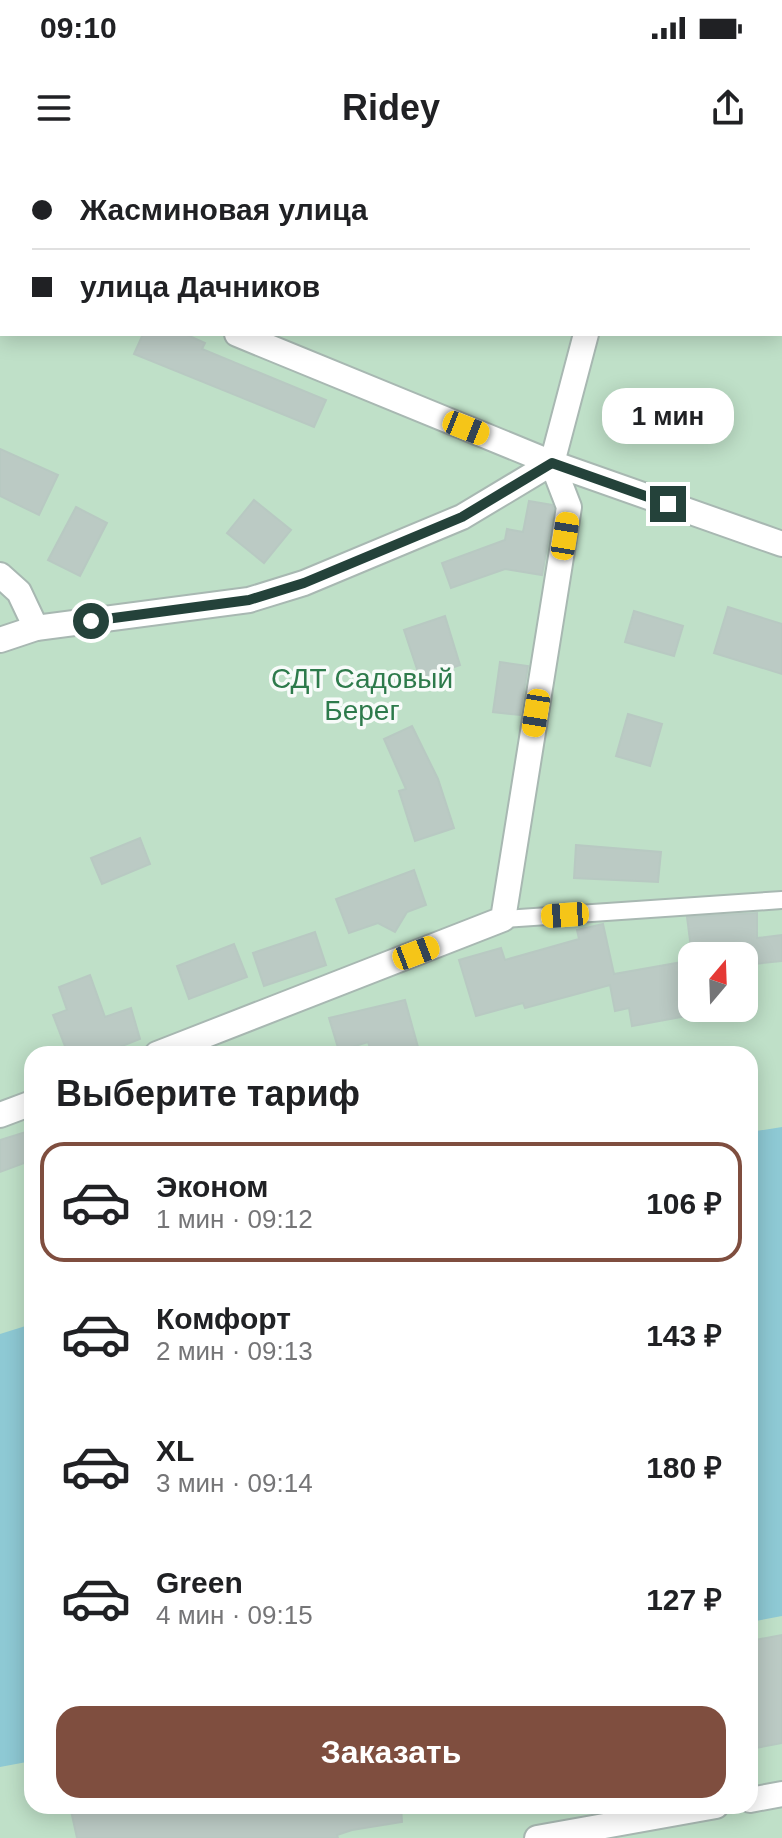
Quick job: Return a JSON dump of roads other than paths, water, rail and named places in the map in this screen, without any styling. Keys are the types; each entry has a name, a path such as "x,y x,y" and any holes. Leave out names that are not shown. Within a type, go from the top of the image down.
{"street":[{"path":"242,336 552,463 782,544"},
{"path":"178,1046 503,919 569,507 552,463 585,336"},
{"path":"0,640 36,628 249,600 304,583 462,517 552,463"},
{"path":"0,575 19,592 36,628"},
{"path":"0,1115 24,1106"},
{"path":"758,1798 782,1794"},
{"path":"544,1837 672,1814"}],"lane":[{"path":"503,919 782,900"}],"water":[{"path":"782,1127 782,1616 758,1620 758,1131"},
{"path":"24,1326 24,1762 0,1767 0,1334"}],"park label":[{"name":"СДТ Садовый Берег","path":"362,694"}]}
